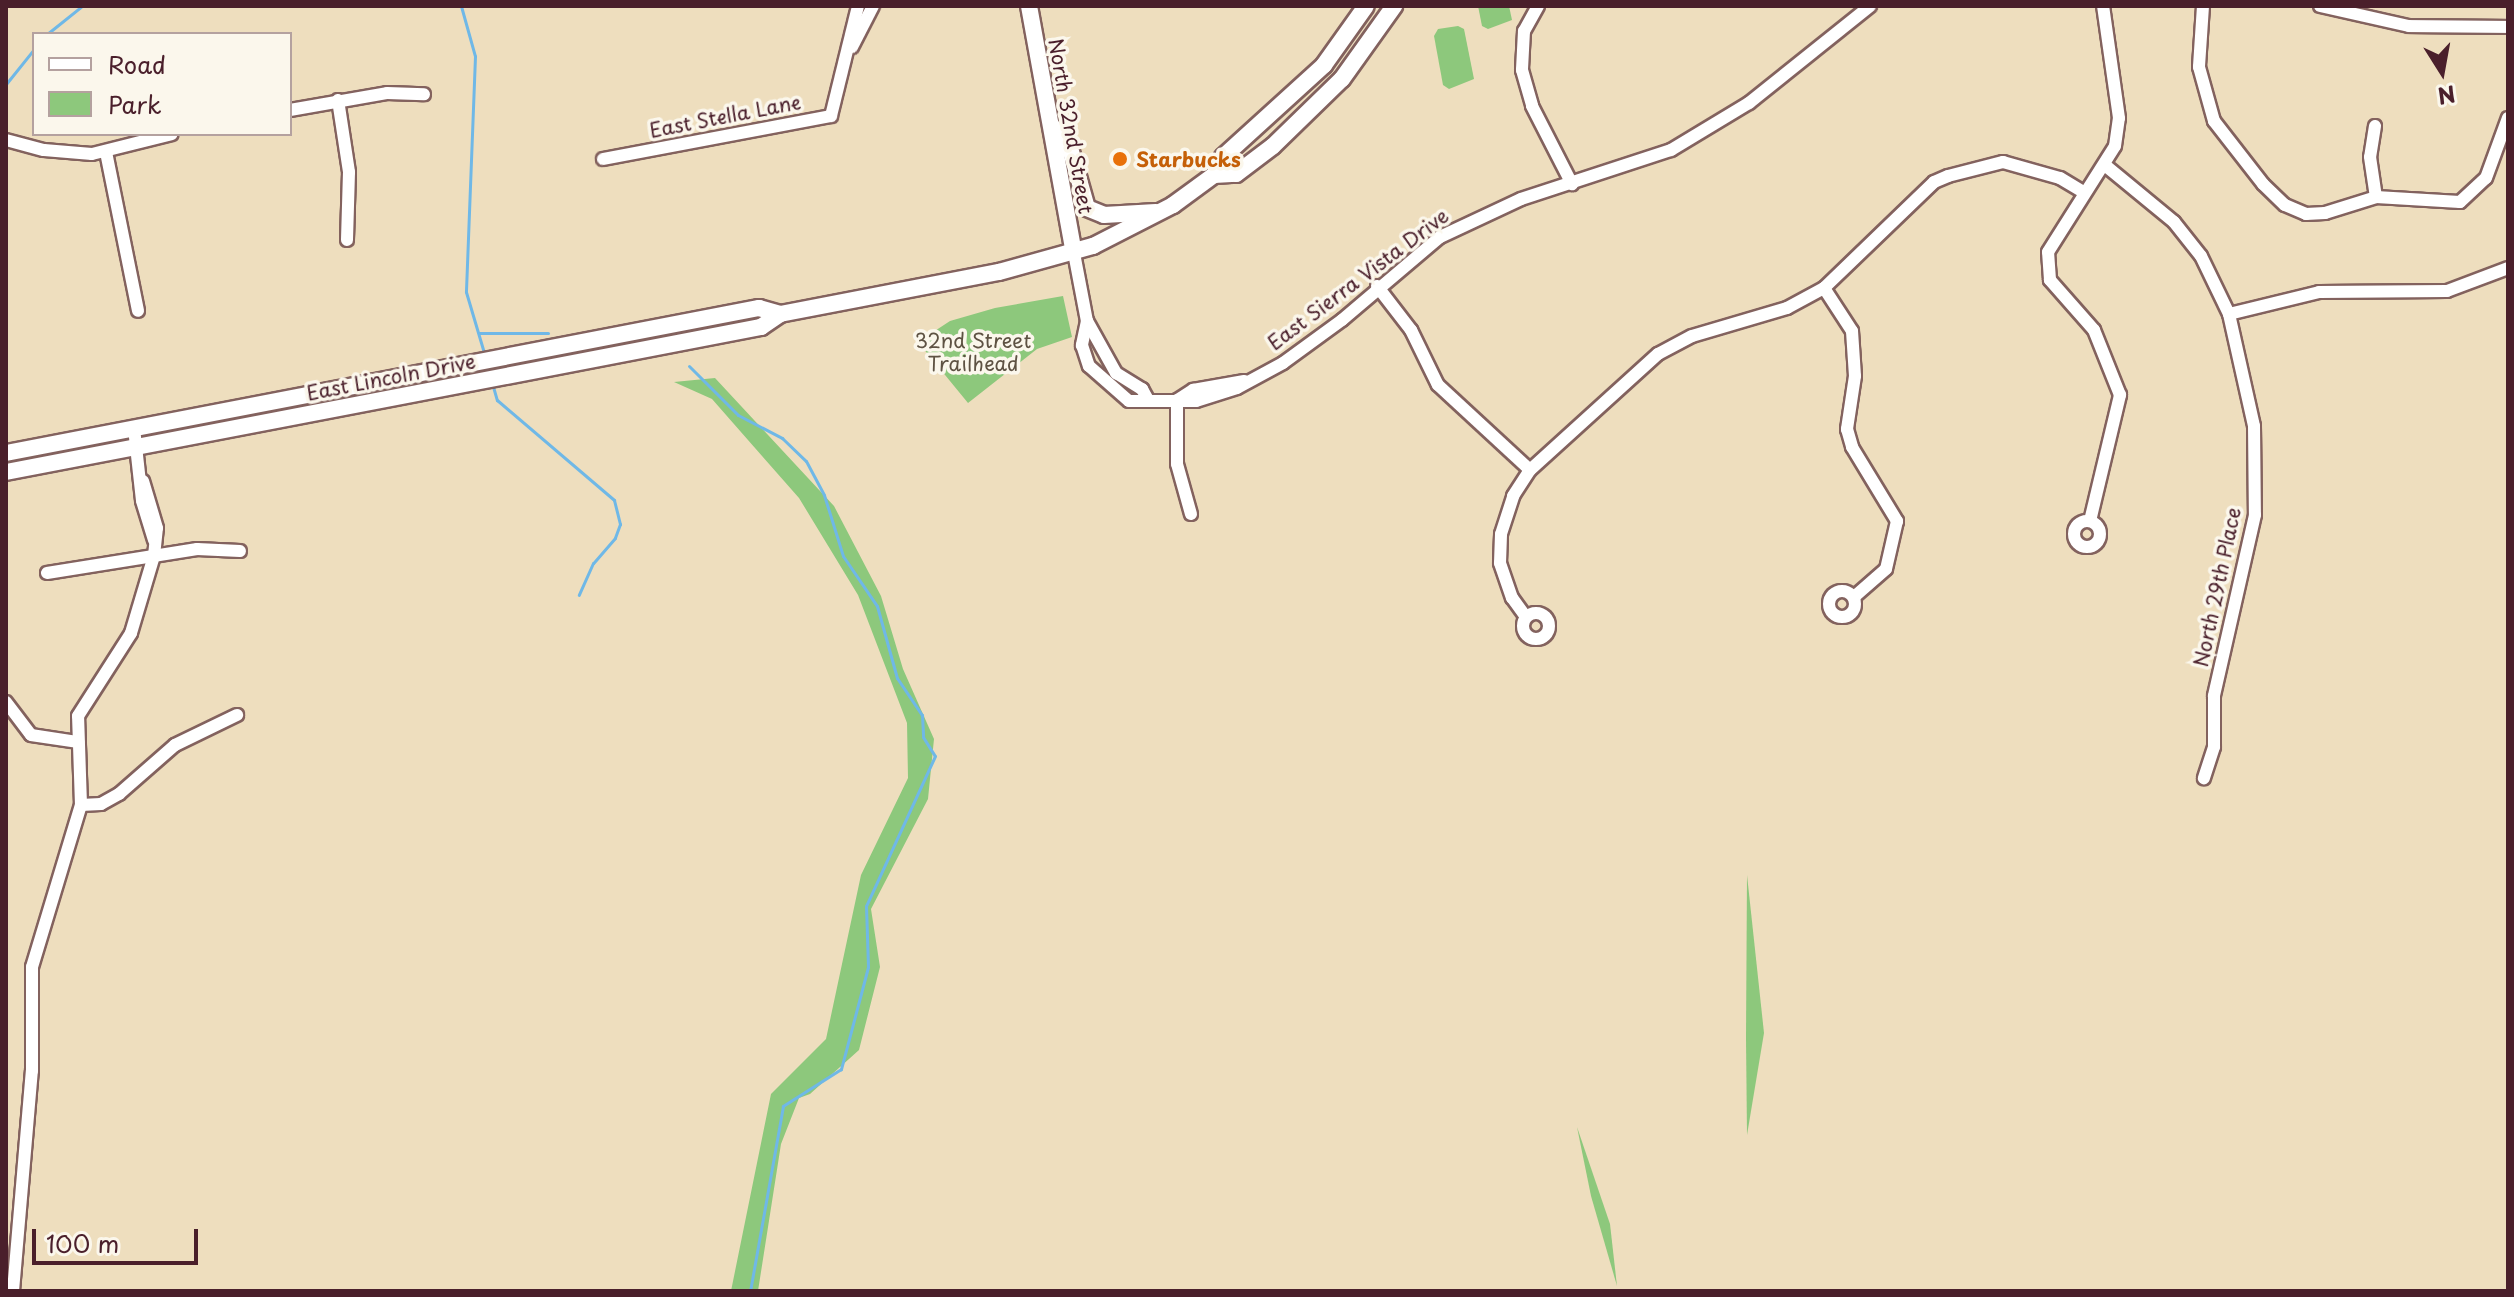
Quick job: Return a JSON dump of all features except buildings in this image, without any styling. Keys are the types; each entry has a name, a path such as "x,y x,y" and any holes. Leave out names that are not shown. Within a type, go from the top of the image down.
{"main road":[{"name":"North 32nd Street","path":"1029,6 1074,253"},
{"name":"East Lincoln Drive","path":"6,472 761,327 780,314 1074,253 1162,211 1214,175 1223,157 1324,65 1366,6"},
{"name":"East Lincoln Drive","path":"1214,175 1236,174 1273,146 1342,79 1394,6"},
{"path":"1049,122 1070,148 1087,208 1104,215 1162,211"},
{"name":"East Lincoln Drive","path":"6,453 759,308 780,314"},
{"path":"510,356 513,374"}],"street":[{"name":"East Stella Lane","path":"603,159 831,116 852,47 858,6"},
{"name":"East Stella Lane","path":"852,47 873,6"},
{"path":"1538,6 1524,31 1522,70 1532,106 1572,184"},
{"name":"East Sierra Vista Drive","path":"1114,391 1138,403 1177,400 1193,390 1244,381 1283,363 1342,320 1377,286 1440,237 1477,216 1629,168 1721,121 1870,6"},
{"path":"2090,521 2120,395 2094,330 2050,280 2048,252 2083,192 2106,166 2119,118 2110,23 2103,6"},
{"path":"2110,23 2115,6"},
{"path":"2203,6 2198,37 2204,93 2214,121 2263,184 2285,205 2306,214 2325,213 2376,197 2432,204 2472,196 2491,168 2508,118"},
{"path":"2320,6 2372,21 2508,27"},
{"path":"2372,21 2373,6"},
{"path":"292,110 338,100 424,94"},
{"path":"338,100 349,172 347,240"},
{"path":"2375,126 2370,157 2376,197"},
{"path":"6,140 65,154 106,152 165,136"},
{"path":"106,152 138,311"},
{"path":"1526,617 1505,582 1501,534 1513,496 1530,470 1658,354 1692,336 1787,308 1824,288 1934,182 1948,176 2003,162 2060,178 2083,192"},
{"name":"North 29th Place","path":"2106,166 2174,222 2201,256 2229,314 2254,426 2255,515 2214,696 2214,747 2204,778"},
{"path":"1074,253 1087,321 1123,379 1142,389 1148,400"},
{"path":"2229,314 2319,292 2447,291 2508,268"},
{"path":"1377,286 1411,330 1438,385 1530,470"},
{"path":"1824,288 1852,331 1855,376 1847,429 1852,447 1897,521 1886,569 1854,597"},
{"path":"1087,321 1082,345 1089,366 1114,391 1123,379"},
{"path":"1177,400 1177,464 1191,514"},
{"path":"13,1291 32,1071 32,967 81,805 78,742 82,706 131,633 154,556 154,540 142,501 143,481 134,428"},
{"path":"47,573 197,549 240,551"},
{"path":"6,702 31,735 78,742"},
{"path":"81,805 101,804 119,794 175,745 237,715"}],"green space":[{"path":"1478,6 1509,6 1512,20 1488,29 1482,26"},
{"path":"1458,26 1464,29 1474,79 1449,89 1443,85 1434,36 1438,29"},
{"name":"32nd Street Trailhead","path":"1063,296 1072,337 1037,349 968,403 918,342 950,321 995,308"},
{"path":"715,378 834,506 881,596 903,669 934,739 928,799 871,909 880,967 859,1050 810,1094 799,1098 781,1144 758,1291 731,1291 771,1094 826,1039 861,875 908,778 907,723 858,595 799,498 712,399 674,382"},
{"path":"1747,875 1764,1033 1747,1135 1746,1038"},
{"path":"1577,1127 1610,1224 1617,1286 1591,1196"}],"waterway":[{"path":"50,32 82,6"},
{"path":"461,6 475,56 466,292 485,356"},
{"path":"6,84 32,52"},
{"path":"479,333 548,333"},
{"path":"689,366 738,415 782,438 806,461 824,495 843,556 877,606 897,678 922,715 923,737 935,756 866,906 868,967 841,1069 783,1106 750,1291"},
{"path":"492,383 497,400 614,500 620,524 615,538 593,563 579,595"}],"place":[{"name":"Starbucks","path":"1120,159"}]}
